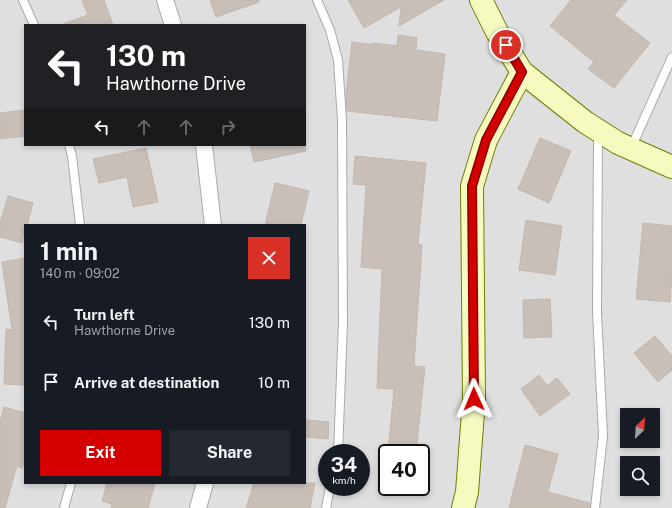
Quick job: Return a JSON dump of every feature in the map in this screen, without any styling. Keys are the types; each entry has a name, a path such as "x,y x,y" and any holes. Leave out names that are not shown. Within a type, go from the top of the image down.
{"street":[{"path":"165,0 173,24"},
{"path":"481,0 522,72 585,122 631,149 672,167"},
{"path":"463,508 467,492 474,399 472,186 486,140 522,72"},
{"path":"204,146 213,224"},
{"path":"198,508 205,484"}],"lane":[{"path":"23,0 34,24"},
{"path":"317,0 330,30 338,60 342,121 343,323 338,444"},
{"path":"631,149 672,57"},
{"path":"595,508 603,436 598,312 598,130"},
{"path":"69,146 72,156 80,224"},
{"path":"64,508 71,484"},
{"path":"326,508 328,496"}],"shaded area":[{"path":"0,0 672,0 672,508 0,508"}],"building":[{"path":"82,0 104,0 113,24 65,24 88,15"},
{"path":"210,0 259,0 259,2 216,17"},
{"path":"348,0 444,0 399,26 401,7 364,28"},
{"path":"571,0 627,0 614,15 650,43 614,88 588,69 594,62 550,26"},
{"path":"398,35 417,38 416,50 445,54 437,121 347,111 346,94 352,42 397,46"},
{"path":"24,110 24,136 0,139 0,113"},
{"path":"540,138 571,151 549,203 518,189"},
{"path":"250,146 305,146 306,151 254,162"},
{"path":"146,148 158,202 133,207 127,177 99,183 93,159"},
{"path":"355,156 426,163 418,244 422,245 414,366 425,367 417,444 389,444 394,389 377,388 382,269 361,267 366,185 353,184"},
{"path":"275,183 309,191 301,224 265,224"},
{"path":"8,196 33,203 27,224 24,224 22,243 0,237 0,223"},
{"path":"526,220 562,226 555,275 519,270"},
{"path":"643,223 672,226 672,276 670,302 636,299"},
{"path":"24,258 24,385 4,384 6,329 12,330 2,262"},
{"path":"550,299 552,337 524,338 523,300"},
{"path":"655,336 672,356 672,370 658,382 634,353"},
{"path":"539,375 547,386 557,378 570,394 540,416 521,389"},
{"path":"4,407 24,413 24,460 22,468 17,466 5,508 0,508 0,422"},
{"path":"307,420 329,422 328,439 306,437"},
{"path":"525,445 558,454 548,492 590,503 590,508 509,508"},
{"path":"315,483 310,508 246,508 254,484"},
{"path":"107,484 155,484 148,508 111,508 112,504 102,501"}],"route":[{"path":"474,399 471,230 472,186 486,140 522,72 506,45"}]}
